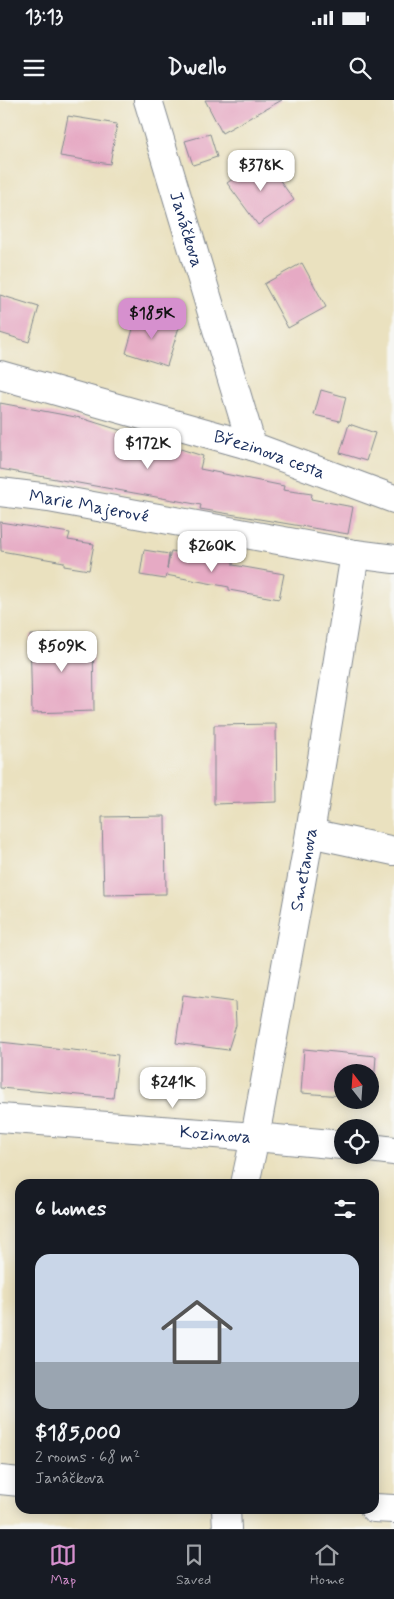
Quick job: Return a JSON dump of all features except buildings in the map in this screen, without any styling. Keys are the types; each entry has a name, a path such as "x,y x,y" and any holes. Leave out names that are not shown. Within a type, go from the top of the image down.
{"street":[{"name":"Janáčkova","path":"148,100 252,446"},
{"name":"Březinova cesta","path":"0,375 252,446 394,500"},
{"name":"Marie Majerové","path":"0,492 49,498 355,554 394,559"},
{"name":"Smetanova","path":"246,1179 310,833 355,554"},
{"path":"310,833 394,851"},
{"name":"Kozinova","path":"0,1118 255,1137 334,1145"},
{"path":"379,1149 394,1151"},
{"path":"0,1480 15,1482"},
{"path":"379,1508 394,1509"},
{"path":"226,1514 226,1529"}]}
